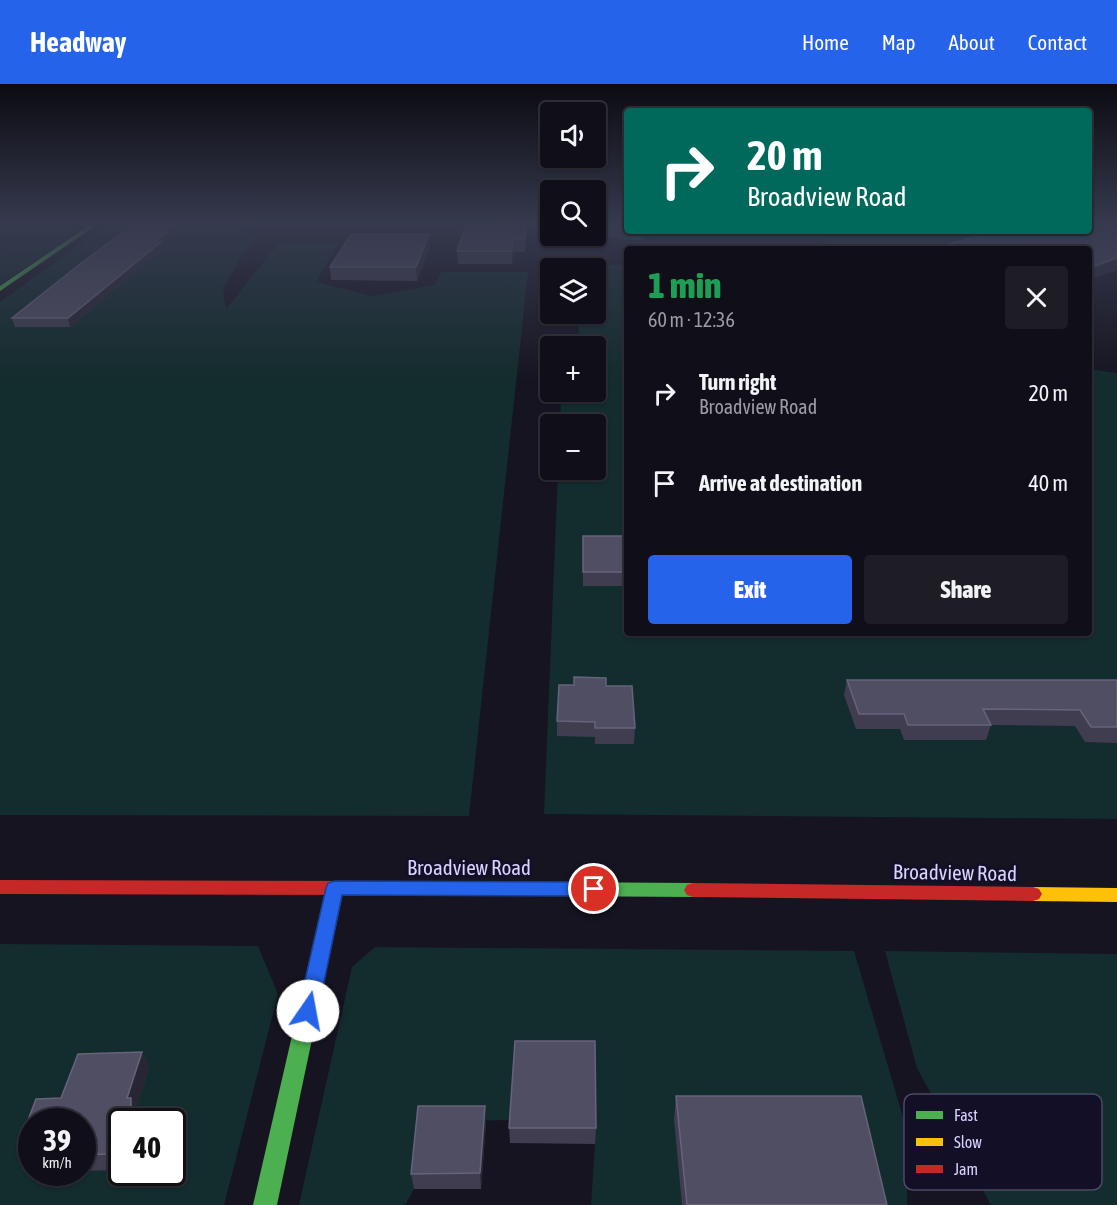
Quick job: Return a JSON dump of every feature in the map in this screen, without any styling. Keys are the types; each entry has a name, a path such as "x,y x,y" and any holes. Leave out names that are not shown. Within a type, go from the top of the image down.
{"main road":[{"path":"0,289 19,276"},
{"name":"Broadview Road","path":"0,887 1117,895"},
{"path":"266,1205 335,888"}],"green space":[{"path":"0,276 13,276 0,285"},
{"path":"36,276 230,276 223,289 226,309 252,276 319,276 316,282 372,296 435,285 439,276 528,276 469,816 0,815 0,302"},
{"path":"606,276 624,276 624,636 1092,636 1092,369 1117,373 1117,819 544,814 558,480 606,480 606,414 560,414 561,402 606,402 606,336 579,336 578,324 606,324"},
{"path":"0,944 258,946 278,994 224,1205 0,1205"},
{"path":"375,947 854,951 904,1120 904,1190 907,1190 907,1205 591,1205 595,1144 512,1120 421,1122 414,1189 405,1205 299,1205 352,967"},
{"path":"885,951 1117,954 1117,1205 991,1205 983,1190 1102,1190 1102,1094 931,1094 917,1068"}],"building":[{"path":"64,276 119,276 68,318 12,318"},
{"path":"583,536 624,536 624,572 583,572"},
{"path":"574,677 606,678 606,686 632,686 635,728 595,728 595,722 557,721 559,685 574,685"},
{"path":"847,680 1117,680 1117,727 1091,727 1080,710 983,709 991,725 908,725 904,714 859,714"},
{"path":"515,1041 595,1041 596,1128 509,1128"},
{"path":"142,1052 127,1098 131,1098 131,1108 108,1108 108,1154 96,1154 96,1108 33,1108 36,1099 61,1098 78,1054"},
{"path":"676,1096 861,1096 887,1205 687,1205"},
{"path":"418,1106 485,1106 480,1173 411,1174"}],"traffic: fast":[{"path":"0,289 19,276"},
{"path":"265,1205 335,888"},
{"path":"365,888 693,890"}],"traffic: slow":[{"path":"1033,894 1117,895"}],"traffic: jam":[{"path":"0,887 365,888"},
{"path":"693,890 1033,894"}],"route":[{"path":"308,1011 335,888 594,889"}]}
